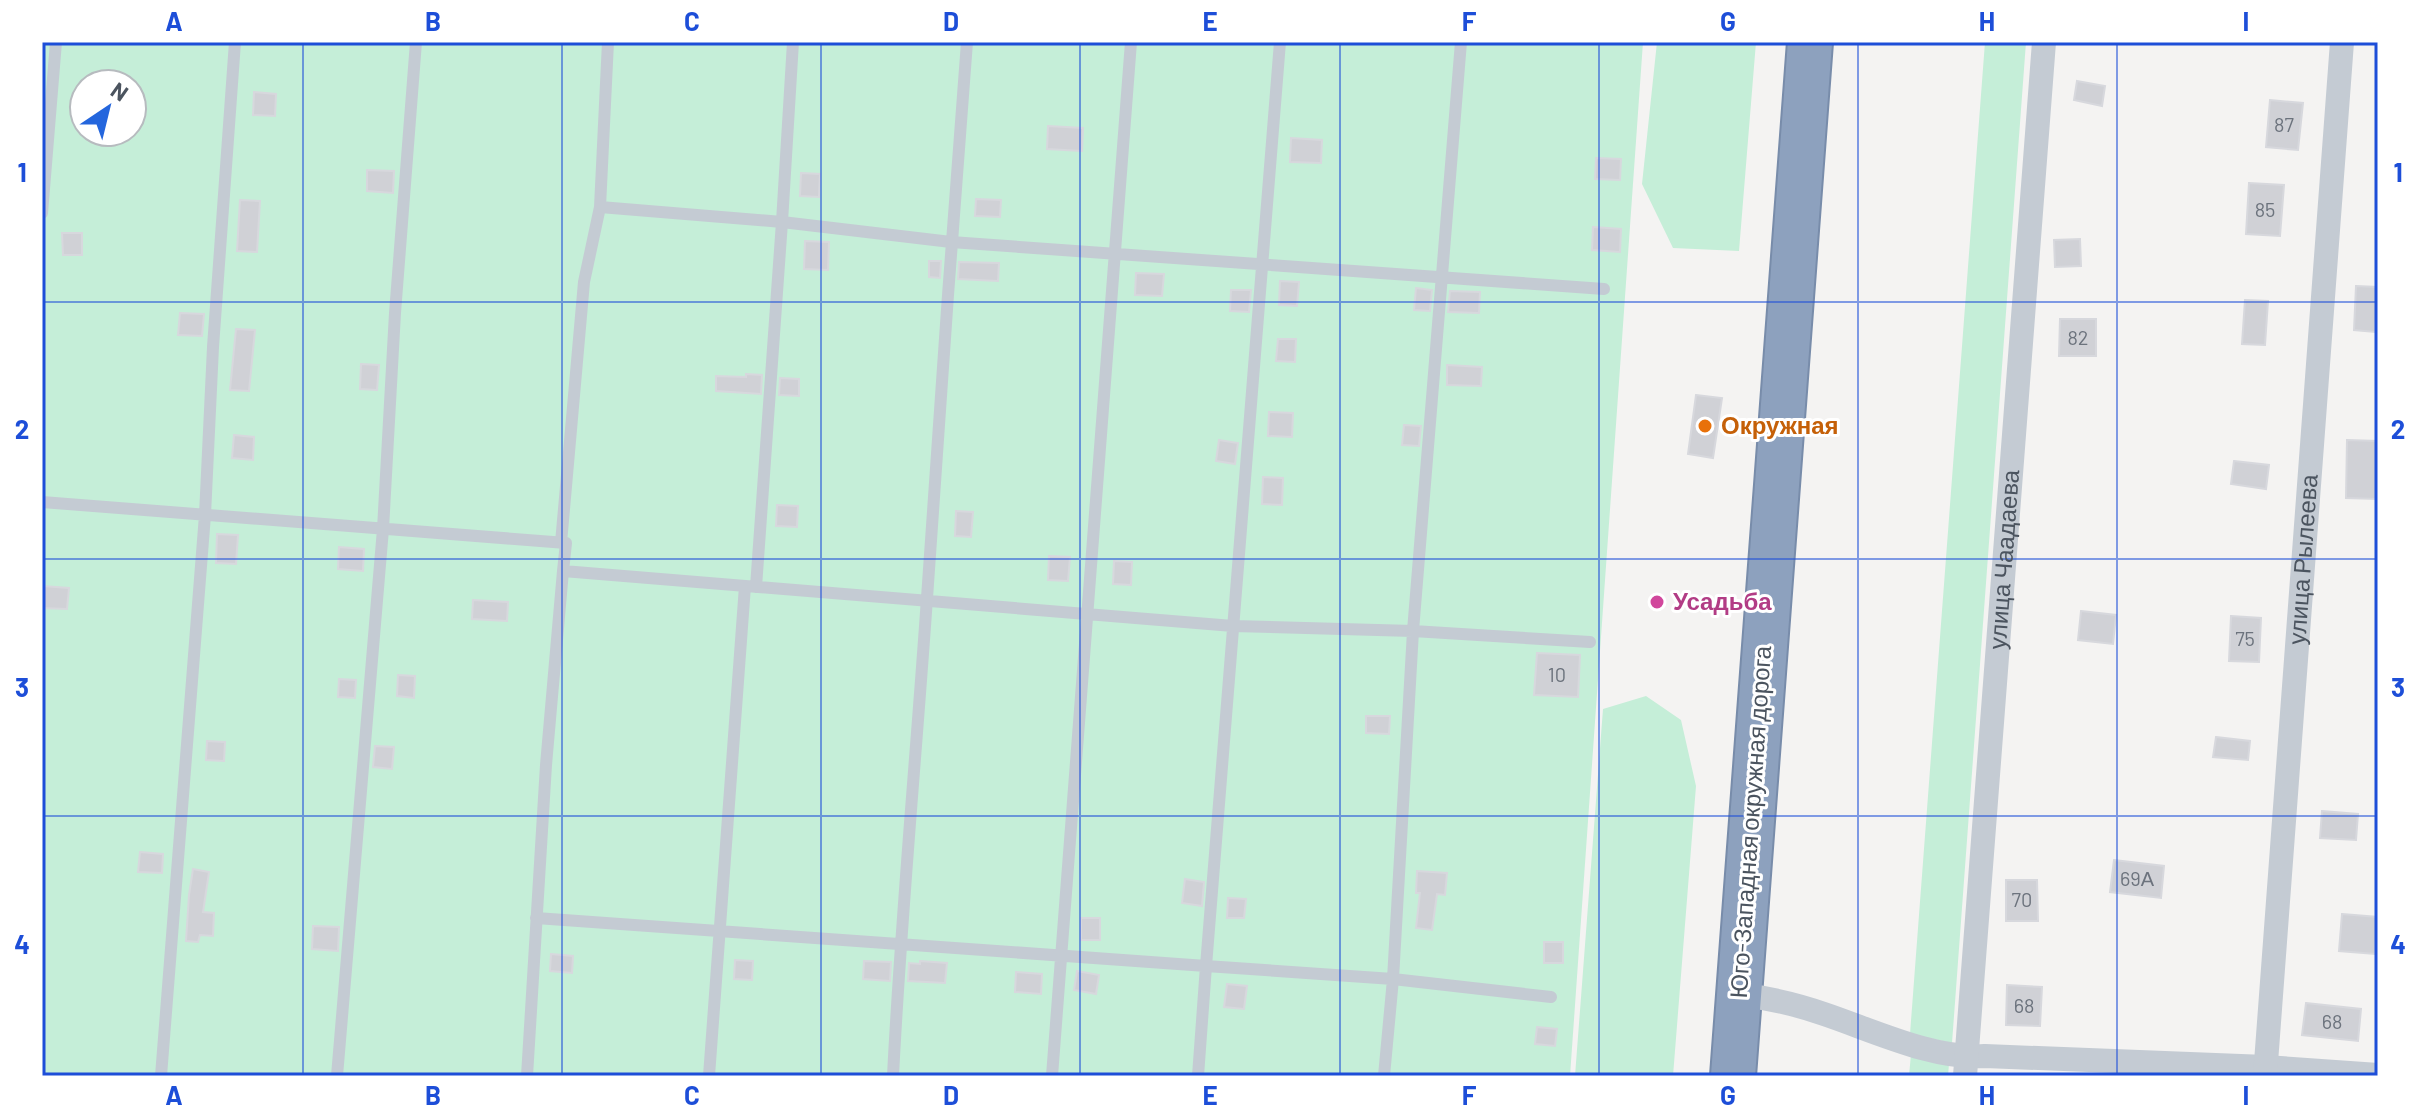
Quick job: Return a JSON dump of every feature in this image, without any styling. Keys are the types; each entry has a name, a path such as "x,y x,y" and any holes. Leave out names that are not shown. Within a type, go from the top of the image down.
{"highway":[{"name":"Юго-Западная окружная дорога","path":"1733,1076 1810,42"}],"street":[{"name":"улица Чаадаева","path":"1966,1067 2044,42"},
{"name":"улица Рылеева","path":"2266,1071 2342,42"},
{"path":"1739,994 1775,999 1824,1014 1966,1067 1985,1056 2378,1075"}],"lane":[{"path":"42,213 56,42"},
{"path":"161,1076 205,515 213,347 235,42"},
{"path":"337,1076 383,529 395,313 416,42"},
{"path":"561,543 584,282 600,207 608,42"},
{"path":"709,1076 782,222 793,42"},
{"path":"893,1076 900,944 967,42"},
{"path":"1052,1076 1131,42"},
{"path":"1198,1076 1280,42"},
{"path":"1384,1076 1393,979 1413,631 1461,42"},
{"path":"600,207 782,222 951,242 1604,289"},
{"path":"42,502 566,543 546,765 527,1076"},
{"path":"563,571 1233,626 1413,631 1590,642"},
{"path":"536,918 1393,979 1551,997"}],"green space":[{"path":"42,42 1643,42 1570,1076 42,1076"},
{"path":"1657,42 1756,42 1739,251 1673,248 1642,184"},
{"path":"1985,42 2026,42 1952,1043 1910,1034"},
{"path":"1646,696 1681,720 1696,786 1673,1076 1575,1076 1603,709"},
{"path":"1911,1054 1949,1064 1948,1076 1909,1076"}],"building":[{"path":"2077,81 2105,86 2102,106 2074,100"},
{"path":"254,92 276,94 275,116 253,115"},
{"path":"2270,100 2303,103 2298,150 2266,147"},
{"path":"1048,126 1083,128 1082,151 1047,149"},
{"path":"1291,138 1322,140 1321,163 1290,162"},
{"path":"1596,158 1621,159 1620,180 1595,179"},
{"path":"367,170 394,171 393,193 367,191"},
{"path":"801,173 820,174 819,197 800,196"},
{"path":"2249,183 2284,185 2280,236 2246,234"},
{"path":"976,199 1001,200 1000,217 975,216"},
{"path":"240,200 260,201 257,252 237,251"},
{"path":"1593,227 1621,229 1620,252 1592,250"},
{"path":"62,233 82,233 82,255 63,255"},
{"path":"2080,239 2081,266 2055,267 2054,240"},
{"path":"805,241 829,242 828,270 804,269"},
{"path":"929,261 941,261 940,278 929,277"},
{"path":"959,262 999,263 998,281 958,279"},
{"path":"1136,273 1164,274 1162,296 1135,295"},
{"path":"1280,281 1299,282 1297,306 1279,305"},
{"path":"2356,286 2378,287 2375,332 2354,330"},
{"path":"1416,288 1432,290 1430,311 1414,310"},
{"path":"1231,290 1251,290 1249,312 1230,311"},
{"path":"1450,291 1480,292 1479,313 1448,312"},
{"path":"2245,300 2268,301 2265,345 2242,344"},
{"path":"180,313 204,314 202,336 178,335"},
{"path":"2060,319 2096,319 2096,356 2059,356"},
{"path":"236,329 255,330 249,391 230,390"},
{"path":"1278,339 1296,339 1295,362 1276,361"},
{"path":"361,364 379,365 377,390 360,389"},
{"path":"1447,365 1482,367 1481,386 1447,385"},
{"path":"746,374 762,375 761,394 716,391 716,376 746,377"},
{"path":"780,378 799,379 799,396 779,395"},
{"name":"Окружная","path":"1696,395 1722,398 1713,458 1688,454"},
{"path":"1269,412 1293,413 1292,437 1268,436"},
{"path":"1404,425 1421,426 1419,446 1402,445"},
{"path":"234,435 254,437 253,460 232,458"},
{"path":"1219,440 1238,443 1235,464 1216,461"},
{"path":"2347,440 2378,441 2378,499 2346,498"},
{"path":"2234,461 2269,465 2266,489 2231,484"},
{"path":"1263,477 1283,478 1282,505 1262,504"},
{"path":"777,505 798,506 797,527 776,526"},
{"path":"956,511 973,512 971,537 955,536"},
{"path":"217,534 238,535 236,564 216,563"},
{"path":"339,547 364,549 363,571 338,569"},
{"path":"1049,556 1070,557 1068,581 1048,580"},
{"path":"1114,561 1132,562 1131,585 1113,584"},
{"path":"42,586 69,588 67,609 42,608"},
{"path":"473,600 508,602 507,621 472,619"},
{"path":"2081,611 2116,615 2113,644 2078,640"},
{"path":"2231,616 2261,618 2259,662 2229,661"},
{"path":"1537,653 1580,655 1578,697 1534,695"},
{"path":"398,675 415,676 414,698 397,696"},
{"path":"339,679 356,680 355,698 338,697"},
{"path":"1366,716 1390,716 1389,734 1366,733"},
{"path":"2216,737 2250,741 2248,760 2213,757"},
{"path":"207,741 225,742 224,761 206,760"},
{"path":"375,746 394,747 392,769 373,767"},
{"path":"2322,811 2358,814 2356,840 2320,838"},
{"path":"140,852 163,854 162,873 138,872"},
{"path":"2114,860 2164,866 2161,898 2110,892"},
{"path":"193,869 209,872 203,912 214,913 213,936 200,935 198,942 186,941"},
{"path":"1417,871 1447,873 1445,895 1437,894 1432,930 1416,928 1420,893 1416,893"},
{"path":"1185,879 1204,882 1202,906 1182,903"},
{"path":"2006,880 2037,880 2038,921 2006,921"},
{"path":"1228,898 1246,899 1244,918 1227,918"},
{"path":"2342,914 2378,917 2375,954 2339,951"},
{"path":"1081,918 1100,918 1100,940 1081,940"},
{"path":"313,926 339,927 338,951 312,949"},
{"path":"1544,942 1563,942 1563,963 1544,963"},
{"path":"551,954 573,956 572,973 550,971"},
{"path":"735,960 753,961 752,980 734,979"},
{"path":"864,961 891,962 890,981 863,979"},
{"path":"920,961 947,963 945,983 908,981 909,963 920,964"},
{"path":"1077,971 1099,975 1096,994 1074,990"},
{"path":"1016,972 1042,974 1041,994 1015,992"},
{"path":"1227,984 1247,986 1244,1009 1224,1007"},
{"path":"2007,985 2042,987 2040,1026 2006,1025"},
{"path":"2306,1003 2361,1009 2358,1041 2302,1035"},
{"path":"1537,1027 1557,1029 1555,1046 1535,1044"}],"place":[{"name":"Окружная","path":"1705,426"},
{"name":"Усадьба","path":"1657,602"}]}
